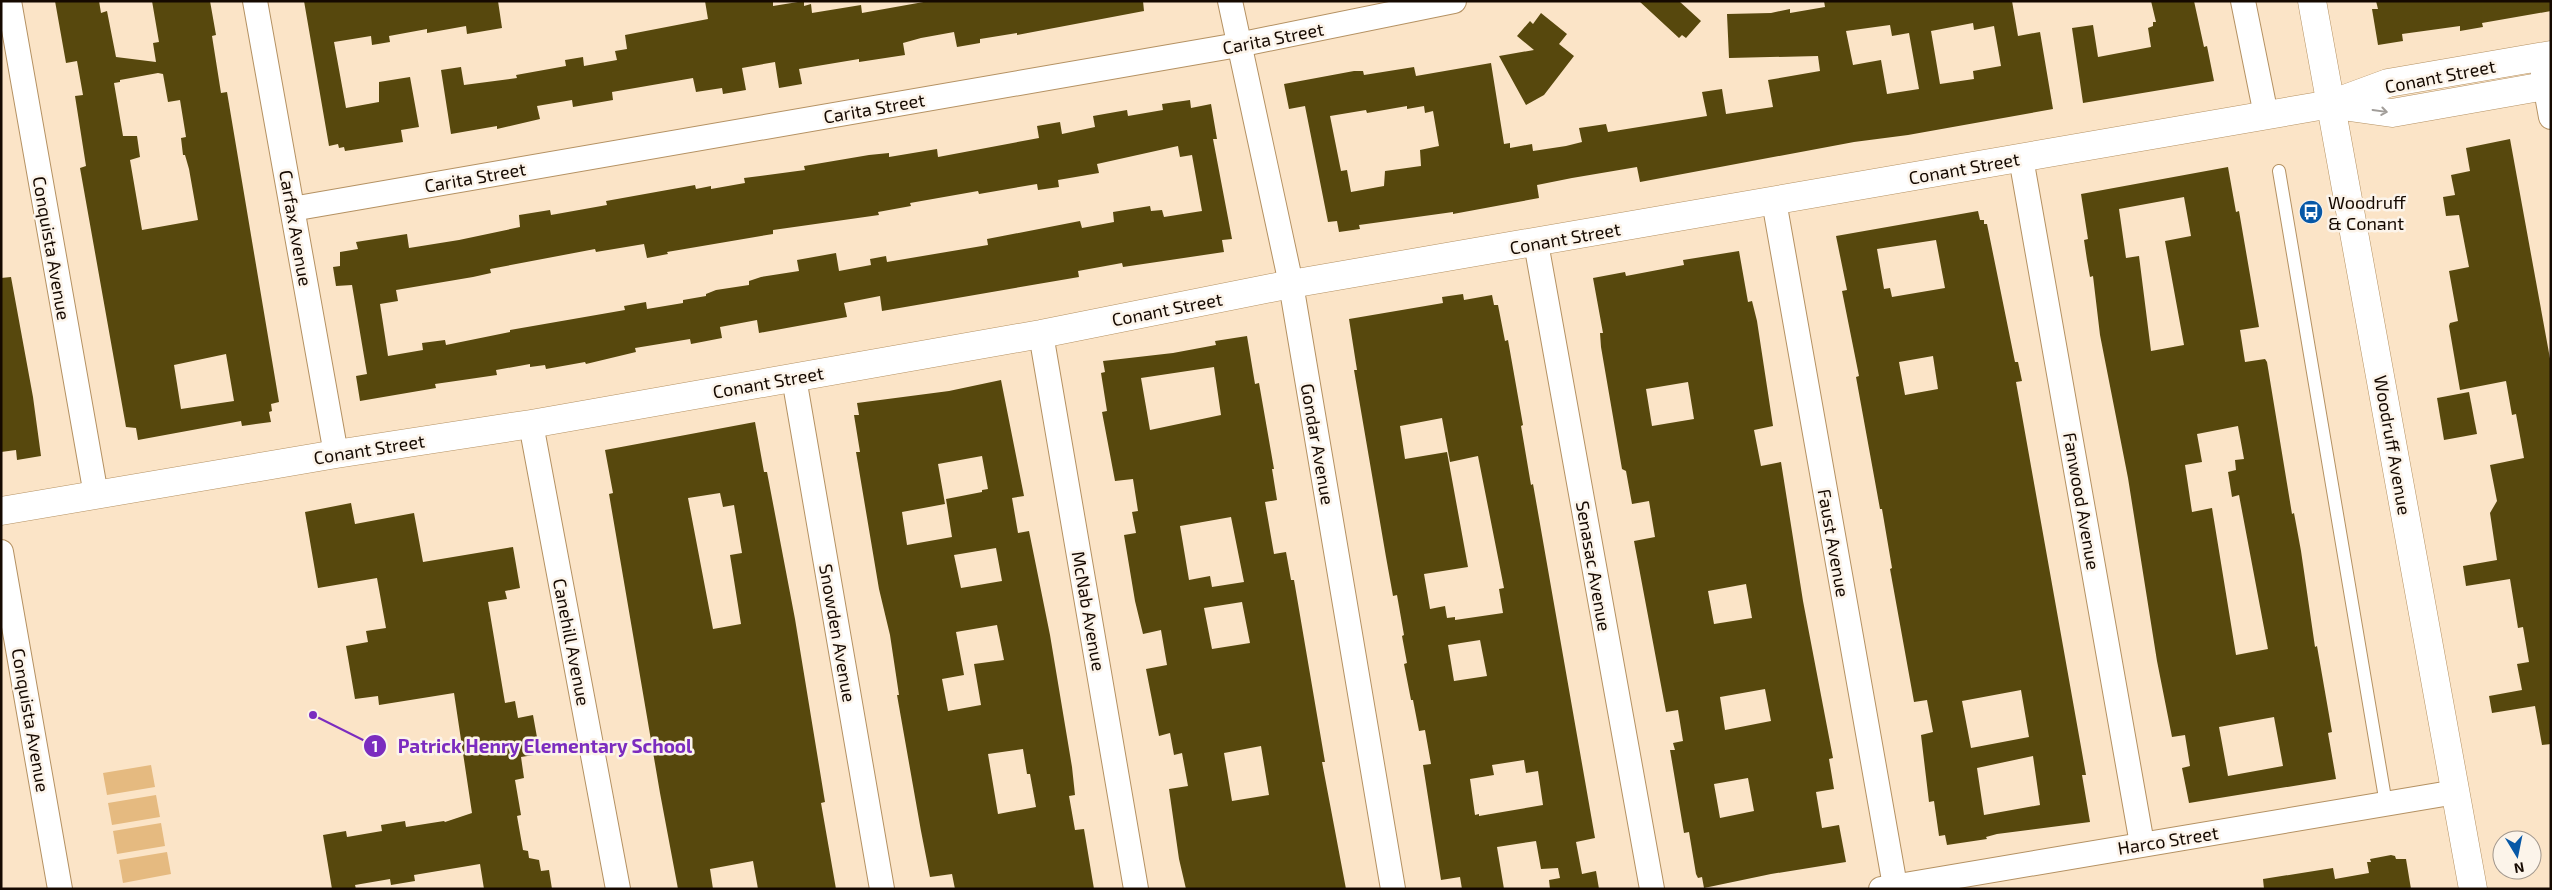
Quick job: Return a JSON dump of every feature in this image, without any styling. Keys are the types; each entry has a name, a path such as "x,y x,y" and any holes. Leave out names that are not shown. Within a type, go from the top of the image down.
{"street":[{"name":"Conquista Avenue","path":"9,1 96,496"},
{"name":"Carfax Avenue","path":"255,1 336,454"},
{"name":"Gondar Avenue","path":"1230,1 1291,284 1393,889"},
{"name":"Carita Street","path":"292,208 1238,45 1454,1"},
{"path":"2243,1 2266,115"},
{"name":"Woodruff Avenue","path":"2312,1 2473,889"},
{"name":"Conant Street","path":"1,511 336,454 531,424 1041,334 1291,284 2331,104 2388,83 2545,56"},
{"path":"2545,56 2551,117"},
{"name":"Conant Street","path":"2331,104 2392,112 2548,86"},
{"name":"Fanwood Avenue","path":"2021,158 2142,844"},
{"name":"Faust Avenue","path":"1774,201 1888,887"},
{"name":"Senasac Avenue","path":"1536,243 1652,889"},
{"name":"McNab Avenue","path":"1041,334 1136,889"},
{"name":"Snowden Avenue","path":"794,378 882,889"},
{"name":"Canehill Avenue","path":"531,424 618,889"},
{"name":"Conquista Avenue","path":"1,552 60,889"},
{"name":"Harco Street","path":"1888,887 2456,792"}],"lane":[{"path":"2280,171 2386,804"}],"shaded area":[{"path":"151,765 155,787 107,795 103,773"},
{"path":"156,795 160,817 112,825 108,803"},
{"path":"161,823 165,846 117,854 113,831"},
{"path":"167,852 171,874 123,883 119,860"}],"building":[{"path":"55,1 99,1 101,13 107,11 116,57 156,62 153,43 159,42 152,1 210,1 216,35 212,36 221,93 227,92 279,402 271,404 272,411 269,412 271,422 242,426 241,421 138,440 136,428 126,427 80,168 86,166 75,96 83,95 77,61 66,63","holes":["158,73 163,74 168,102 180,100 186,137 181,138 183,155 185,155 189,169 198,220 142,230 130,160 140,157 137,136 123,136 114,83 120,82 120,80","226,354 234,401 181,409 174,365"]},
{"path":"304,1 498,1 502,28 467,34 466,26 427,33 427,29 389,36 390,42 372,45 371,36 334,42 346,108 379,102 379,82 410,77 419,127 401,130 403,142 345,151 344,147 339,148 338,144 329,146"},
{"path":"705,1 773,1 773,6 804,1 804,6 811,4 812,13 861,5 862,13 929,1 1143,1 1144,11 1017,35 1017,33 980,39 980,43 957,47 954,32 921,38 903,43 905,55 859,62 859,59 799,69 802,84 779,88 775,62 742,68 746,90 723,94 722,88 696,92 693,78 612,92 613,100 573,107 572,100 537,106 540,119 497,129 497,126 451,134 441,70 461,67 464,85 517,78 516,75 566,66 565,60 583,57 584,66 617,60 615,51 627,49 625,35 708,19"},
{"path":"1639,1 1679,1 1701,21 1686,38 1682,35 1679,38"},
{"path":"1824,1 2012,1 2018,36 2040,32 2053,109 1908,135 1854,142 1640,182 1637,167 1572,178 1537,185 1539,198 1453,214 1453,212 1359,225 1360,229 1339,232 1337,221 1328,222 1305,106 1289,109 1284,84 1354,71 1363,71 1364,75 1414,67 1416,76 1491,63 1504,144 1510,143 1510,148 1532,144 1533,151 1582,142 1579,128 1606,124 1608,132 1707,116 1702,92 1722,89 1726,114 1773,107 1768,80 1820,71 1818,56 1729,58 1727,14 1771,13 1790,9 1790,13 1825,7","holes":["1973,23 1974,30 1994,26 2001,66 1973,71 1974,79 1940,84 1931,31","1890,25 1892,36 1909,33 1919,89 1887,94 1881,60 1853,65 1846,31","1407,106 1407,109 1424,106 1425,113 1433,111 1439,146 1420,150 1421,166 1385,171 1384,186 1351,192 1347,170 1341,171 1330,116 1366,110 1367,113"]},
{"path":"2151,1 2194,1 2204,47 2207,46 2214,81 2083,103 2072,28 2093,25 2098,57 2151,47 2148,28 2153,26 2153,22 2156,22"},
{"path":"2376,1 2551,1 2551,11 2482,23 2483,27 2460,31 2460,26 2402,34 2403,41 2378,45 2372,9 2378,9"},
{"path":"1541,13 1567,34 1559,44 1574,56 1544,95 1526,105 1499,56 1534,50 1517,36 1530,21 1533,24"},
{"path":"1190,100 1191,108 1211,104 1217,139 1213,139 1232,239 1222,240 1224,252 1123,267 1122,263 1078,271 1079,277 882,311 880,296 844,303 847,317 759,333 757,320 720,327 722,338 691,344 690,339 635,348 636,352 586,364 585,362 546,369 545,365 530,367 530,364 496,370 497,375 435,384 436,388 360,401 356,376 367,374 352,285 336,286 333,267 340,266 340,252 358,249 356,242 407,234 409,248 459,240 520,227 519,215 550,210 551,215 607,205 606,201 695,185 696,189 711,186 711,189 745,183 744,178 805,170 804,166 869,155 889,153 889,157 937,149 938,157 1039,138 1037,126 1060,122 1062,134 1095,127 1093,116 1127,110 1128,116 1163,110 1162,104","holes":["1178,146 1180,157 1192,155 1202,211 1164,217 1162,210 1151,211 1150,206 1113,212 1114,222 1082,228 1080,221 987,239 988,245 887,262 886,256 870,259 871,265 839,271 836,253 797,260 799,271 761,277 749,281 749,285 716,290 706,294 706,296 683,300 683,303 647,309 646,302 624,306 625,310 510,330 510,332 446,345 445,340 422,343 423,350 388,356 380,304 398,301 396,290 473,277 491,273 490,269 595,249 596,252 644,244 647,258 668,254 667,252 773,234 773,230 879,215 878,212 911,206 910,203 978,191 979,194 1037,184 1038,190 1059,187 1058,180 1099,173 1097,164"]},
{"path":"2510,139 2551,364 2551,744 2542,745 2535,706 2492,713 2489,696 2522,690 2517,664 2529,662 2523,627 2518,628 2510,579 2466,586 2463,566 2497,560 2490,513 2497,501 2490,465 2524,458 2516,414 2512,415 2506,381 2460,390 2449,326 2450,323 2458,321 2449,271 2469,267 2459,215 2446,216 2443,197 2455,195 2451,175 2470,171 2466,148"},
{"path":"2228,167 2236,212 2239,211 2259,327 2240,330 2245,362 2265,359 2267,362 2292,514 2294,513 2301,551 2315,647 2317,646 2332,732 2328,733 2336,779 2189,803 2182,768 2190,766 2185,735 2172,737 2157,661 2128,478 2100,335 2093,276 2090,277 2087,260 2084,240 2088,239 2081,194","holes":["2184,197 2191,236 2165,241 2184,345 2151,351 2139,256 2126,258 2119,209","2238,426 2244,459 2235,460 2236,470 2228,472 2232,497 2239,495 2268,649 2236,655 2212,508 2192,512 2185,465 2202,462 2197,434","2274,717 2283,766 2228,776 2219,727"]},
{"path":"1978,211 1980,220 1984,220 1984,224 1987,224 2015,362 2018,362 2022,381 2016,382 2086,775 2082,775 2090,822 1997,834 1986,837 1987,839 1947,845 1945,835 1939,836 1934,801 1929,802 1921,735 1933,732 1927,700 1914,702 1890,569 1892,568 1882,509 1880,509 1856,377 1859,376 1842,291 1847,290 1836,236","holes":["1936,240 1945,288 1892,297 1890,288 1884,289 1877,249","1933,356 1938,389 1905,395 1899,362","2021,690 2029,737 1971,748 1962,701","2033,756 2040,805 1984,815 1977,768"]},
{"path":"1739,251 1748,302 1752,301 1757,321 1773,426 1754,430 1761,466 1781,462 1803,601 1833,758 1829,759 1834,789 1816,792 1822,828 1839,825 1846,862 1771,874 1704,888 1702,877 1698,878 1696,874 1689,832 1684,833 1670,750 1675,750 1673,743 1683,741 1678,710 1666,712 1634,541 1655,537 1649,501 1632,504 1626,471 1622,469 1601,347 1600,333 1603,333 1593,278 1625,272 1626,276 1684,265 1683,260","holes":["1688,382 1694,419 1652,426 1646,389","1746,584 1752,618 1714,624 1708,591","1765,689 1771,721 1725,730 1720,697","1748,778 1754,811 1720,818 1714,784"]},
{"path":"11,277 33,397 41,456 17,460 16,450 1,452 1,278"},
{"path":"1463,294 1464,300 1492,295 1494,305 1498,305 1505,341 1508,340 1531,485 1533,484 1595,838 1576,842 1582,874 1596,871 1599,889 1550,889 1549,880 1560,878 1558,868 1541,869 1536,841 1497,847 1504,889 1462,889 1460,877 1441,880 1423,765 1431,764 1425,730 1419,731 1404,664 1407,663 1402,636 1404,635 1397,595 1393,596 1386,557 1354,370 1357,370 1349,319 1443,303 1442,297","holes":["1442,418 1450,462 1478,456 1504,588 1499,589 1503,613 1455,620 1455,617 1447,618 1445,606 1430,609 1424,574 1468,567 1447,452 1405,459 1400,426","1480,640 1487,676 1454,681 1448,645","1524,760 1526,773 1538,771 1543,805 1479,816 1479,814 1475,815 1470,779 1494,775 1492,765"]},
{"path":"1247,336 1255,384 1259,383 1274,469 1272,469 1277,500 1265,502 1274,554 1286,552 1291,580 1294,580 1325,762 1322,762 1346,889 1186,889 1179,859 1169,789 1188,786 1182,753 1174,755 1170,733 1159,736 1146,669 1167,665 1161,630 1143,634 1135,601 1124,535 1136,533 1132,512 1138,511 1133,479 1115,481 1102,412 1107,411 1101,373 1105,372 1103,361 1173,353 1216,345 1215,341","holes":["1214,367 1221,415 1150,430 1141,378","1231,517 1244,582 1212,587 1210,576 1189,580 1180,526","1242,602 1250,643 1212,649 1204,608","1261,746 1269,795 1232,801 1224,753"]},
{"path":"1001,380 1024,496 1012,498 1018,533 1029,531 1050,635 1072,767 1075,795 1069,796 1075,830 1084,829 1094,889 955,889 952,874 930,877 897,695 899,695 890,635 879,589 856,452 860,452 854,415 859,415 857,403 949,391","holes":["982,456 988,489 982,490 982,492 946,499 952,537 907,545 902,512 945,504 938,464","996,548 1002,581 961,588 954,555","997,625 1004,660 974,664 981,705 948,711 942,679 964,675 956,632","1023,749 1027,774 1030,774 1036,807 998,814 988,754"]},
{"path":"2469,392 2477,434 2444,440 2437,398"},
{"path":"755,422 764,472 767,472 795,619 825,802 821,803 836,889 758,889 753,861 710,869 713,889 678,889 609,494 613,493 605,450","holes":["720,493 723,507 734,505 742,553 730,555 741,624 713,629 688,498"]},
{"path":"351,503 355,524 414,513 423,562 513,547 520,588 505,591 507,599 488,602 505,703 515,701 518,718 533,715 540,754 521,757 524,778 515,780 521,815 517,816 523,850 528,851 529,858 539,860 541,871 549,870 552,889 484,889 480,864 414,875 415,881 391,885 390,879 355,885 356,889 332,889 323,835 346,831 347,837 382,831 381,825 405,821 406,827 445,822 472,813 454,693 379,705 378,696 355,699 346,646 368,642 366,631 386,628 377,578 318,588 305,512"},
{"path":"2395,856 2396,859 2406,859 2411,889 2264,889 2263,879 2333,868 2335,879 2369,873 2367,862 2371,862 2370,859"}],"place":[{"name":"Woodruff & Conant","path":"2311,212"},
{"name":"Patrick Henry Elementary School","path":"313,715"}]}
